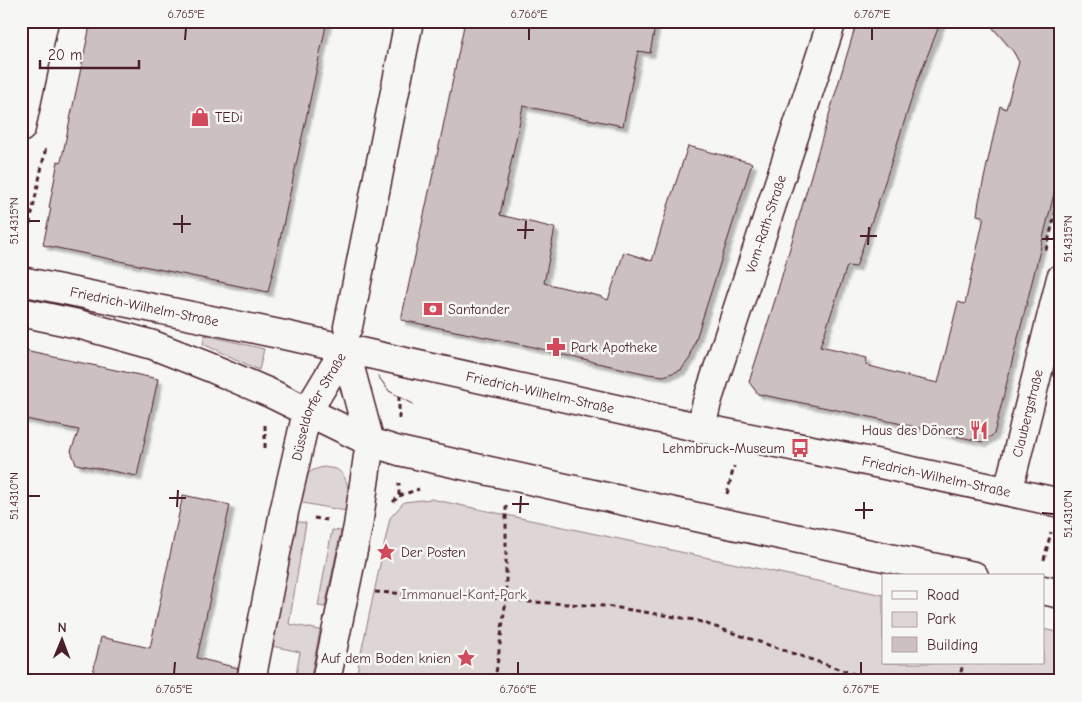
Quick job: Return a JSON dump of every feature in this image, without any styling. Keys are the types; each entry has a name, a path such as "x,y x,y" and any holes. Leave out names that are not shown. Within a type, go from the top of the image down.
{"main road":[{"path":"21,128 44,21"},
{"name":"Düsseldorfer Straße","path":"250,681 284,512 307,412 347,338 409,21"},
{"name":"Vom-Rath-Straße","path":"701,428 832,21"},
{"name":"Claubergstraße","path":"1008,491 1061,278"},
{"name":"Friedrich-Wilhelm-Straße","path":"21,281 284,335 347,338 701,428 1061,503"},
{"path":"21,312 78,324 153,345 209,366 272,394 370,442 399,451 965,574"},
{"name":"Düsseldorfer Straße","path":"326,681 358,526 370,442 347,338"},
{"path":"1044,590 1061,594"}],"path":[{"path":"719,522 742,436"},
{"path":"495,681 506,598 506,504"},
{"path":"369,592 506,598 530,602 606,606 695,620 874,681"},
{"path":"959,681 963,664"}],"green space":[{"path":"205,335 264,349 259,370 203,344"},
{"path":"324,467 336,469 347,482 348,500 346,511 297,502 301,483 306,475"},
{"name":"Immanuel-Kant-Park","path":"431,499 882,595 882,664 1044,664 1044,629 1061,633 1061,681 355,681 390,518 404,502"},
{"path":"293,521 306,523 289,624 320,630 310,681 295,681 300,652 272,646"},
{"path":"332,530 341,531 325,607 318,606"}],"building":[{"path":"91,21 327,21 268,292 43,245 58,161 61,162"},
{"path":"465,21 656,21 650,53 638,51 623,126 523,106 500,215 555,228 544,283 599,296 608,300 624,252 652,261 688,146 752,163 690,358 681,370 664,376 648,374 529,346 401,320"},
{"path":"857,21 941,21 917,82 856,267 847,266 820,347 867,358 866,365 938,383 958,302 965,304 984,217 977,215 979,201 1000,106 1006,109 1019,62 1013,51 987,21 1061,21 1061,166 994,434 983,442 758,394 749,382"},
{"path":"21,350 158,379 137,476 76,464 71,451 79,430 21,418"},
{"path":"183,495 230,505 197,658 238,668 236,681 91,681 101,637 150,648"}],"tram line":[{"path":"378,376 389,391 413,404"}],"place":[{"name":"TEDi","path":"200,117"},
{"name":"Santander","path":"433,309"},
{"name":"Park Apotheke","path":"556,347"},
{"name":"Haus des Döners","path":"979,430"},
{"name":"Lehmbruck-Museum","path":"800,448"},
{"name":"Der Posten","path":"386,552"},
{"name":"Auf dem Boden knien","path":"466,658"}]}
